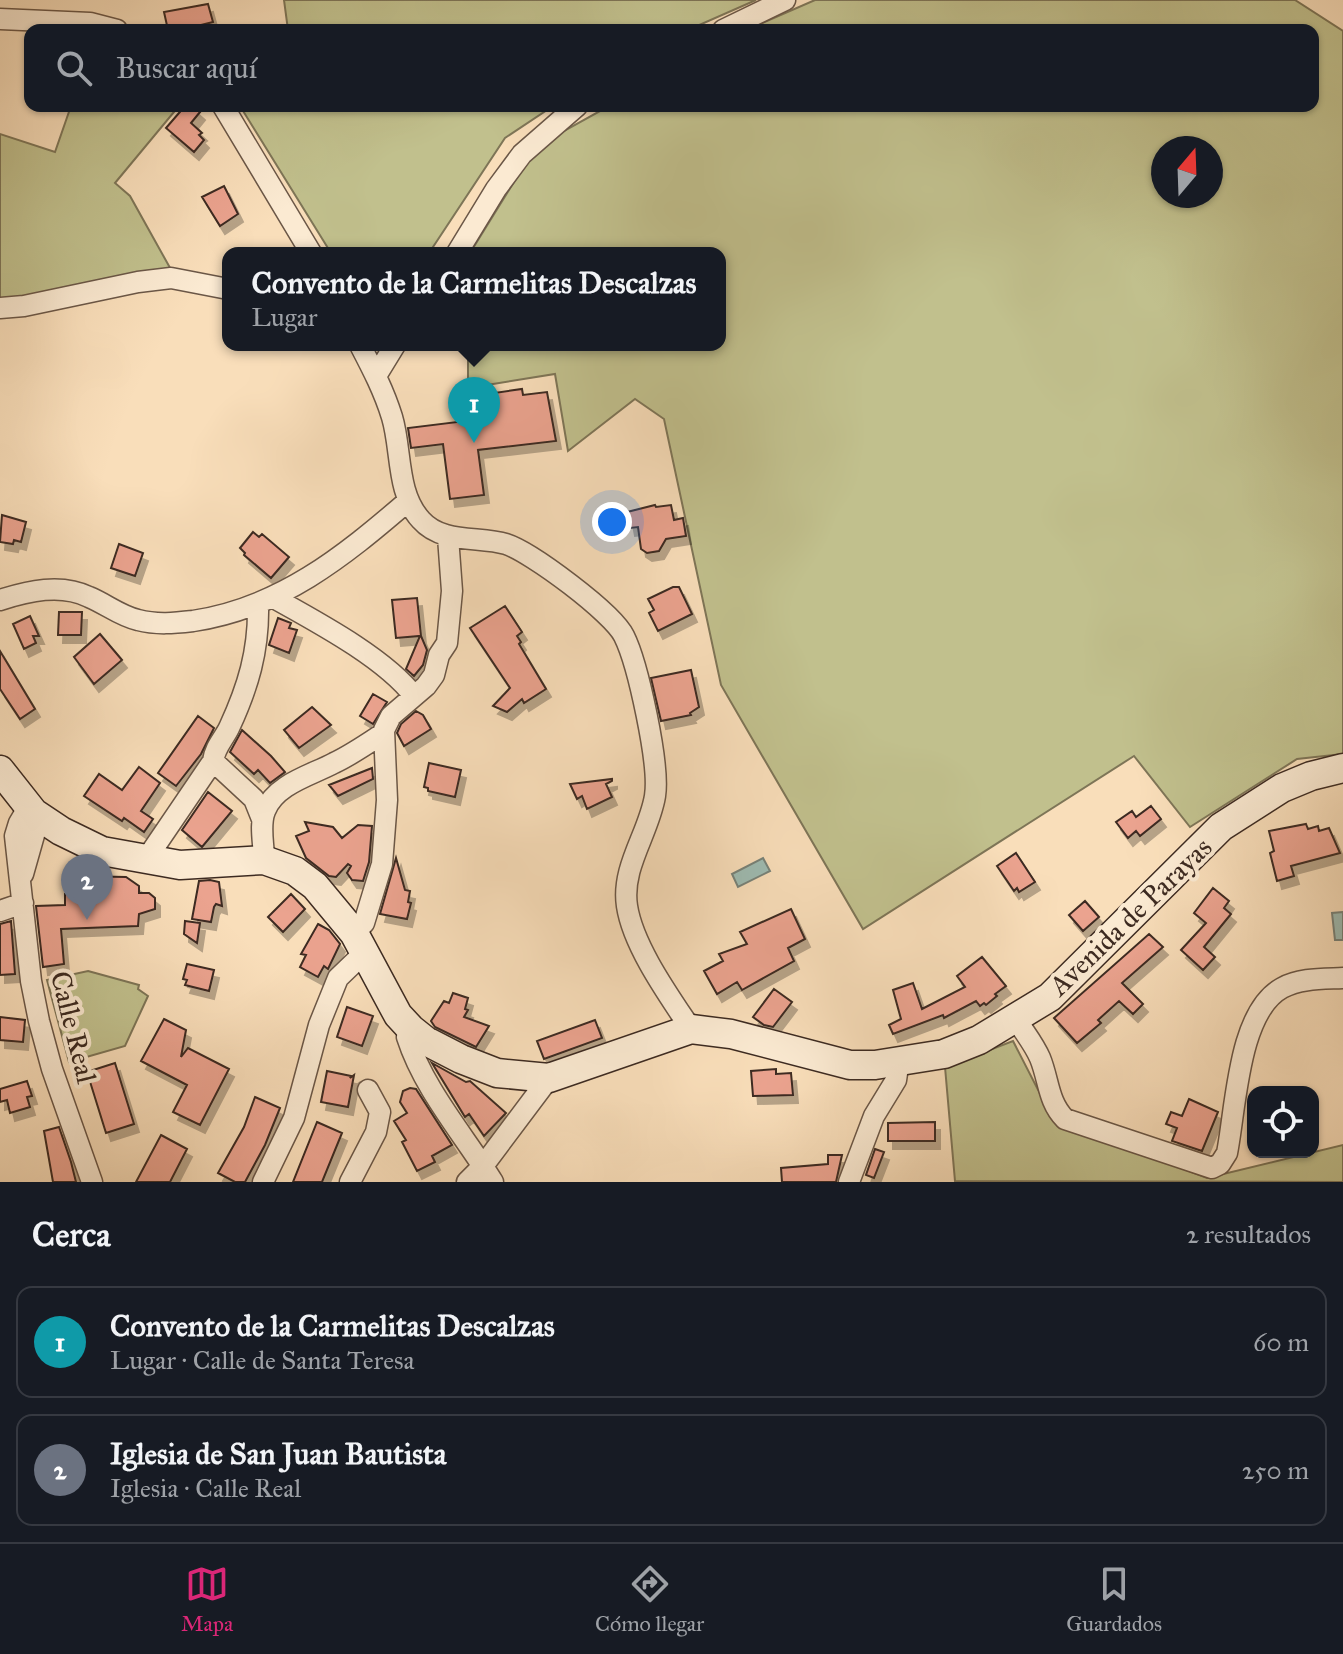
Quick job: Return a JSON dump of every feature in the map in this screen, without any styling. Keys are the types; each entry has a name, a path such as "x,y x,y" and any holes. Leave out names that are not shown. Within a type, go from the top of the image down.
{"street":[{"path":"735,24 785,0"},
{"path":"0,19 94,24"},
{"path":"227,112 307,247"},
{"path":"461,247 496,189 522,154 570,112"},
{"path":"0,308 171,278 222,288"},
{"path":"363,351 393,421 408,501 422,522 448,537 489,540 525,552 594,603 623,633 646,711 656,777 656,795 632,862 627,909 641,945 691,1029"},
{"path":"376,376 391,351"},
{"path":"0,600 27,591 75,591 140,621 164,624 222,616 266,601 300,584 408,501"},
{"path":"263,1182 294,1118 319,1025 338,978 359,943 382,864 387,785 382,734 391,716 434,675 439,655 447,643 452,591 448,537"},
{"path":"266,601 345,640 405,684 414,696"},
{"path":"145,861 213,761 215,748 228,730 248,682 266,601"},
{"path":"262,819 266,806 283,788 334,763 382,734"},
{"path":"213,761 254,799 262,819 264,860"},
{"name":"Avenida de Parayas","path":"0,770 32,810 69,835 102,851 180,865 264,860 295,871 315,886 359,943 398,1015 411,1029 426,1041 461,1059 497,1073 549,1078 691,1029 731,1034 850,1065 875,1065 944,1054 979,1040 1050,997 1221,827 1282,788 1343,768"},
{"name":"Calle Real","path":"22,892 27,853 36,828 32,810"},
{"name":"Calle Real","path":"32,810 19,823 15,836 15,858 22,892 31,981 52,1069 92,1182"},
{"path":"31,846 42,838 69,835"},
{"path":"0,911 22,892"},
{"path":"1016,1019 1034,1045 1056,1110 1065,1119 1212,1168 1220,1164 1227,1153 1242,1057 1264,1005 1281,988 1291,984 1343,978"},
{"path":"411,1029 407,1037 412,1054 488,1174"},
{"path":"849,1182 874,1116 896,1080 899,1060"},
{"path":"467,1182 488,1174 549,1078"},
{"path":"350,1182 376,1132 380,1112 368,1090"}],"shaded area":[{"path":"284,0 756,0 702,24 287,24"},
{"path":"815,0 1295,0 1343,31 1343,754 1297,759 1190,827 1134,756 863,929 721,685 664,419 635,399 568,451 555,374 468,388 468,351 726,351 726,247 474,247 527,161 562,132 598,112 1319,112 1319,24 760,24"},
{"path":"69,112 174,112 115,183 130,196 174,275 0,300 0,134 55,152"},
{"path":"244,112 544,112 505,138 433,247 327,247"},
{"path":"88,971 139,985 138,989 148,996 125,1046 69,1062 47,980"},
{"path":"1013,1041 1053,1119 1207,1178 1289,1158 1319,1158 1319,1151 1343,1145 1343,1182 955,1181 945,1067"}],"water":[{"path":"763,858 770,871 738,887 732,874"},
{"path":"1343,912 1343,940 1335,940 1332,913"}],"building":[{"path":"208,4 213,22 167,24 164,12"},
{"path":"180,112 200,112 191,123 202,133 199,135 204,140 194,152 166,128"},
{"path":"224,186 238,214 220,226 202,197"},
{"path":"522,389 523,395 547,392 556,441 478,450 484,495 450,499 443,444 411,448 408,428 466,421 463,402 494,398 494,393"},
{"path":"655,505 671,505 674,520 683,518 686,536 666,539 659,551 647,553 641,549 638,527 630,528 627,512"},
{"path":"2,515 26,522 21,542 0,542"},
{"path":"253,532 259,537 262,534 289,557 271,578 240,548"},
{"path":"119,544 143,553 135,576 111,568"},
{"path":"679,587 692,614 658,631 649,613 654,610 648,599"},
{"path":"417,598 421,636 427,650 423,665 414,676 406,669 420,636 396,638 392,600"},
{"path":"505,606 522,632 517,636 521,642 519,644 546,689 524,703 522,699 507,712 493,706 510,688 470,628"},
{"path":"59,612 82,612 81,635 58,635"},
{"path":"30,616 39,636 33,636 36,643 24,649 13,624"},
{"path":"278,618 291,623 289,628 297,630 289,653 269,645"},
{"path":"100,634 122,660 94,684 74,657"},
{"path":"0,651 35,709 20,719 0,689"},
{"path":"691,670 699,707 691,715 661,721 651,678"},
{"path":"373,694 387,702 373,724 360,716"},
{"path":"312,707 331,725 299,748 284,730"},
{"path":"416,711 423,715 431,729 404,746 397,733 401,724"},
{"path":"198,716 214,728 201,754 176,786 158,773"},
{"path":"242,730 285,772 270,783 258,770 254,774 230,752"},
{"path":"429,763 461,770 455,797 428,791 424,787"},
{"path":"139,767 160,783 141,811 153,819 144,832 84,796 99,774 122,790"},
{"path":"372,768 373,779 338,796 329,785"},
{"path":"612,779 606,784 612,797 587,809 582,796 577,799 570,784"},
{"path":"208,792 232,811 202,847 182,830"},
{"path":"1151,806 1161,819 1140,836 1136,831 1128,838 1116,822 1132,811 1136,817"},
{"path":"305,822 333,827 342,838 358,825 372,826 369,862 363,881 352,880 347,873 351,866 348,864 336,877 329,876 306,858 296,836 309,831"},
{"path":"1306,824 1308,829 1318,826 1319,831 1329,828 1340,853 1291,866 1294,876 1277,881 1270,853 1274,851 1269,831"},
{"path":"1016,853 1035,882 1019,892 1017,888 1014,891 997,866"},
{"path":"396,858 405,890 410,891 407,919 380,914"},
{"path":"77,876 126,877 139,886 139,893 149,893 155,898 155,909 139,914 138,926 61,929 64,964 43,967 36,906 65,905 65,894 77,894"},
{"path":"199,881 219,882 222,906 216,904 211,922 192,919"},
{"path":"1213,888 1229,901 1224,908 1231,914 1204,947 1215,957 1203,970 1181,950 1206,923 1194,913"},
{"path":"291,894 305,909 283,932 268,917"},
{"path":"1085,901 1099,917 1083,931 1069,915"},
{"path":"791,909 805,939 788,948 794,961 742,990 737,982 717,994 704,971 723,961 719,954 747,944 740,932"},
{"path":"11,921 15,974 0,975 0,924"},
{"path":"185,921 200,923 197,943 184,934"},
{"path":"318,924 329,930 340,944 328,969 324,966 318,977 300,967 306,955 301,954"},
{"path":"1149,934 1163,947 1122,983 1143,1004 1133,1014 1119,1001 1098,1020 1101,1023 1077,1043 1054,1018"},
{"path":"982,957 1006,986 995,994 997,996 986,1005 980,1006 976,1001 944,1018 943,1015 893,1034 889,1025 901,1019 893,990 913,983 922,1009 965,987 957,976"},
{"path":"187,964 214,970 209,991 185,985 187,980 183,979"},
{"path":"774,989 792,1002 773,1027 753,1017"},
{"path":"453,993 468,998 465,1009 468,1010 464,1017 489,1026 476,1047 435,1027 431,1021 444,1001 449,1003"},
{"path":"347,1007 373,1016 362,1046 337,1037"},
{"path":"0,1017 25,1020 23,1042 0,1040"},
{"path":"164,1019 186,1030 181,1057 188,1048 229,1069 200,1125 173,1112 187,1085 141,1061"},
{"path":"595,1020 602,1038 544,1059 537,1041"},
{"path":"115,1063 134,1124 106,1133 87,1072"},
{"path":"432,1063 466,1082 470,1081 506,1113 484,1136 469,1114 465,1117"},
{"path":"776,1069 776,1074 791,1073 793,1095 753,1096 751,1071"},
{"path":"327,1071 350,1078 354,1075 348,1107 321,1102"},
{"path":"27,1081 32,1096 27,1097 30,1107 10,1113 7,1100 0,1102 0,1089"},
{"path":"416,1089 452,1145 432,1156 435,1162 417,1171 402,1142 406,1140 394,1121 407,1113 400,1102 403,1091"},
{"path":"255,1097 280,1108 245,1182 235,1182 218,1173 244,1127"},
{"path":"1189,1099 1218,1112 1202,1151 1172,1141 1177,1128 1166,1124 1171,1112 1182,1116"},
{"path":"317,1122 342,1133 322,1182 293,1182"},
{"path":"935,1122 935,1141 888,1141 888,1123"},
{"path":"59,1127 76,1182 53,1182 44,1131"},
{"path":"161,1135 187,1149 170,1182 136,1182"},
{"path":"875,1149 884,1152 874,1178 866,1175"},
{"path":"828,1155 842,1155 836,1182 782,1182 781,1168 828,1164"}],"place":[{"name":"Convento de la Carmelitas Descalzas","path":"474,443"},
{"name":"Iglesia de San Juan Bautista","path":"87,920"}]}
